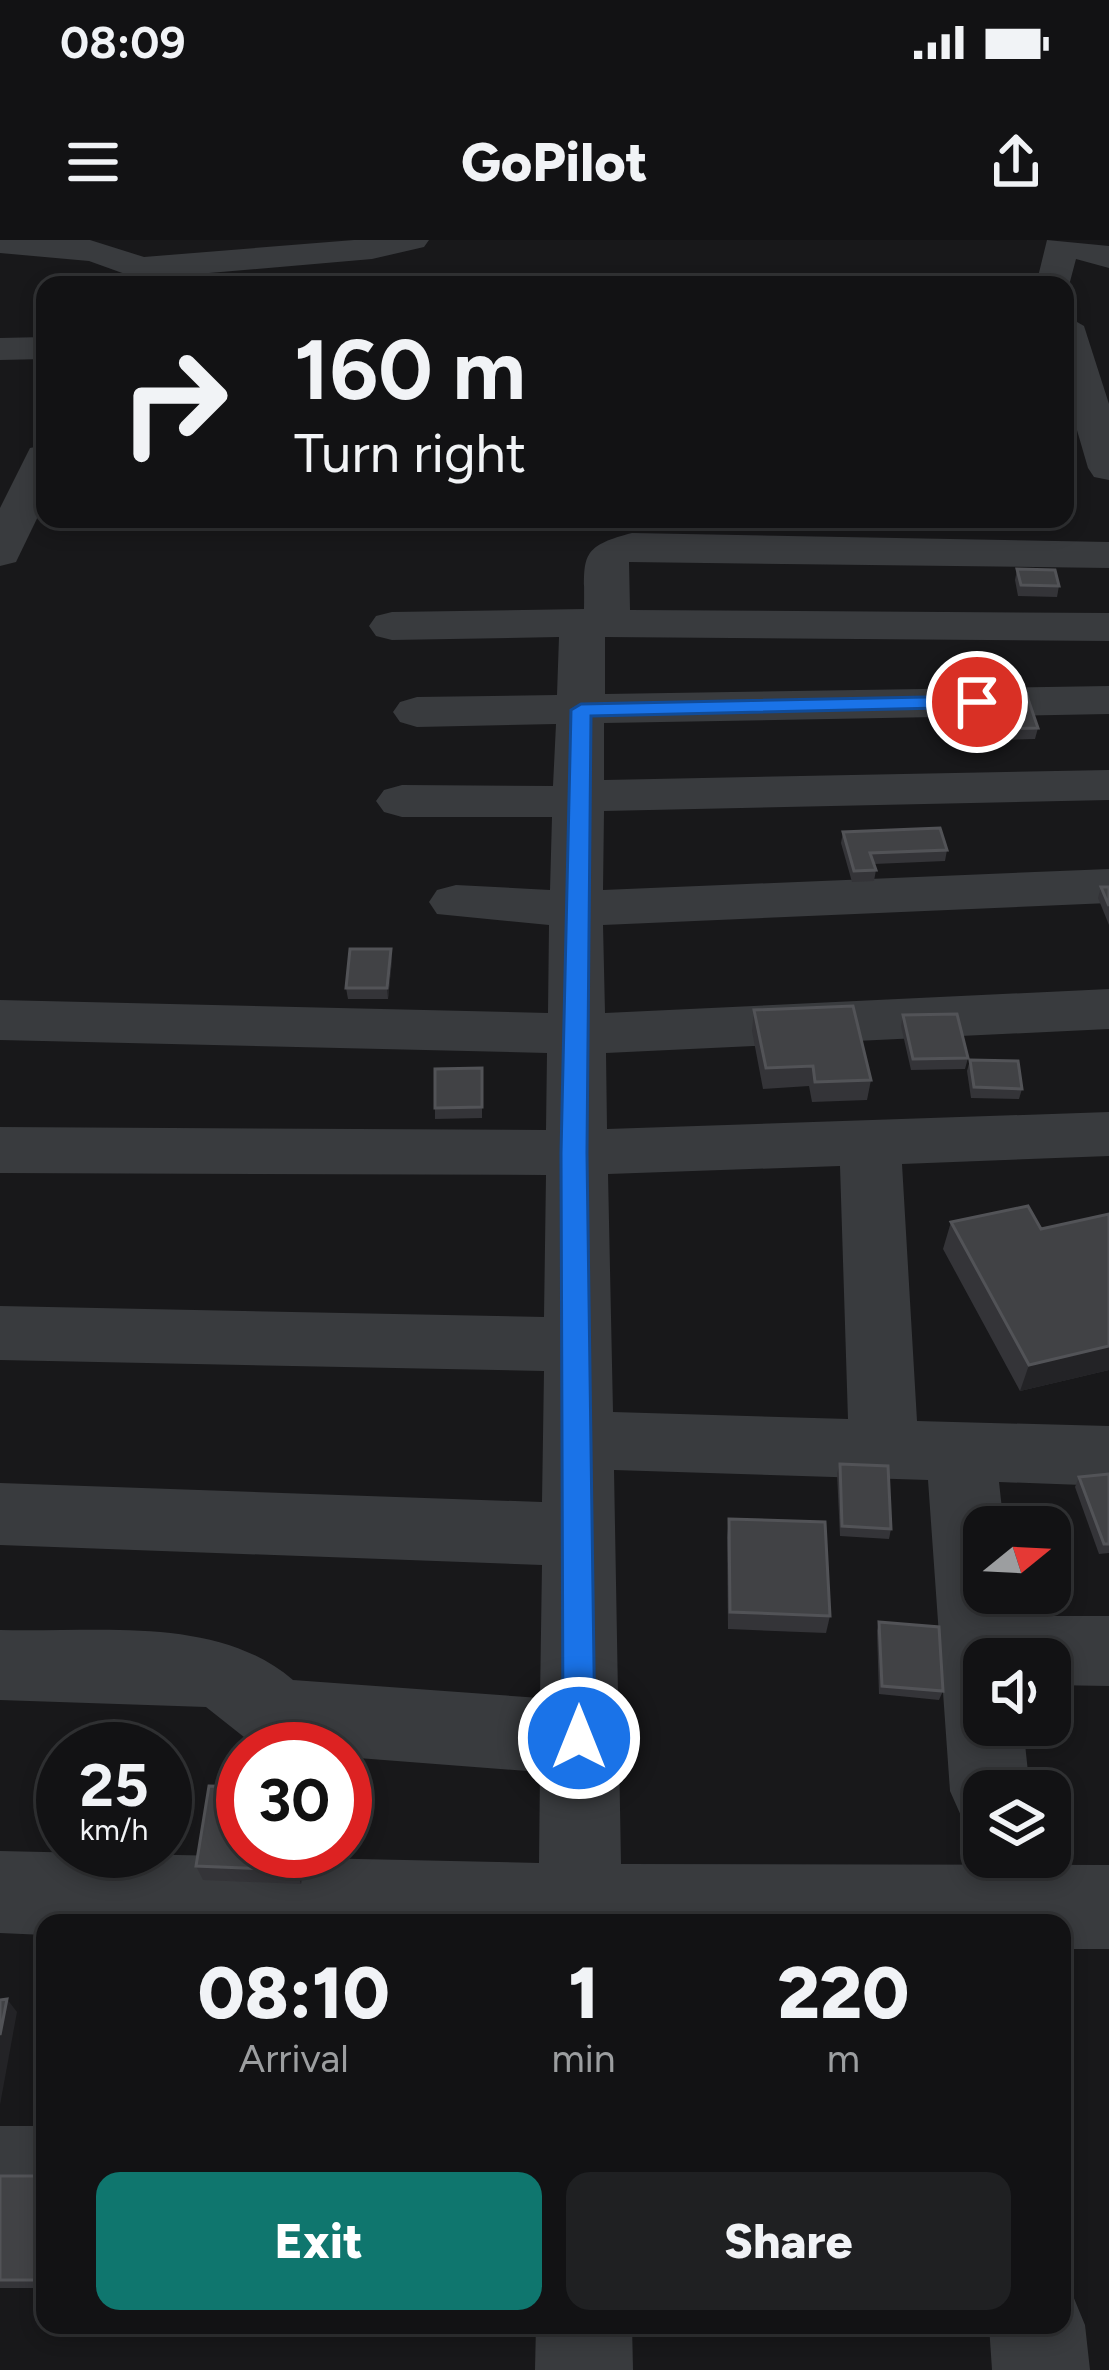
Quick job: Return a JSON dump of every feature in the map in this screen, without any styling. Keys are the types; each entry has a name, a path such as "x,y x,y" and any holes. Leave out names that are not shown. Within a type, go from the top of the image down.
{"street":[{"path":"142,276 372,249 412,240"},
{"path":"0,243 112,254 133,276"},
{"path":"1054,276 1054,243 1109,257"},
{"path":"1074,320 1109,318"},
{"path":"0,349 36,348"},
{"path":"1084,369 1090,422 1109,468"},
{"path":"0,440 36,440"},
{"path":"2,543 24,482"},
{"path":"1074,486 1109,487"},
{"path":"580,1914 574,1153 578,799 582,633 598,621 608,555 632,546 1109,555"},
{"path":"392,626 598,621 1109,627"},
{"path":"417,712 1109,700"},
{"path":"402,801 1109,784"},
{"path":"456,902 576,909 1109,886"},
{"path":"0,1020 577,1034 1109,1010"},
{"path":"0,1150 574,1153 1109,1134"},
{"path":"870,1142 884,1452"},
{"path":"0,1333 576,1345"},
{"path":"577,1440 1109,1456"},
{"path":"961,1455 977,1638"},
{"path":"0,1514 579,1535"},
{"path":"1071,1665 1109,1651"},
{"path":"0,1665 214,1672 246,1688 277,1715 579,1738"},
{"path":"0,1892 580,1914 999,1896 1109,1907"},
{"path":"0,2172 36,2172"},
{"path":"584,2334 584,2370"},
{"path":"1038,2334 1041,2370"}],"building":[{"path":"1017,569 1055,570 1059,586 1021,585"},
{"path":"1027,696 1038,728 1002,729 991,697"},
{"path":"940,828 947,850 870,853 876,870 854,871 843,832"},
{"path":"350,949 391,949 387,988 346,988"},
{"path":"853,1006 871,1080 815,1082 813,1066 766,1068 754,1010"},
{"path":"957,1014 968,1058 913,1059 903,1015"},
{"path":"970,1060 1018,1061 1022,1089 974,1087"},
{"path":"482,1068 482,1107 435,1108 435,1069"},
{"path":"1028,1206 1041,1229 1109,1214 1109,1346 1029,1365 951,1222"},
{"path":"840,1464 888,1466 891,1529 842,1526"},
{"path":"1109,1474 1109,1544 1104,1544 1079,1477"},
{"path":"729,1519 825,1522 830,1616 730,1612"},
{"path":"879,1622 939,1627 943,1691 882,1686"},
{"path":"209,1786 216,1786 216,1867 196,1866"},
{"path":"7,1999 0,2035 0,2000"},
{"path":"0,2176 36,2176 36,2280 0,2280"}],"route":[{"path":"579,1738 574,1153 581,710 977,702"}]}
